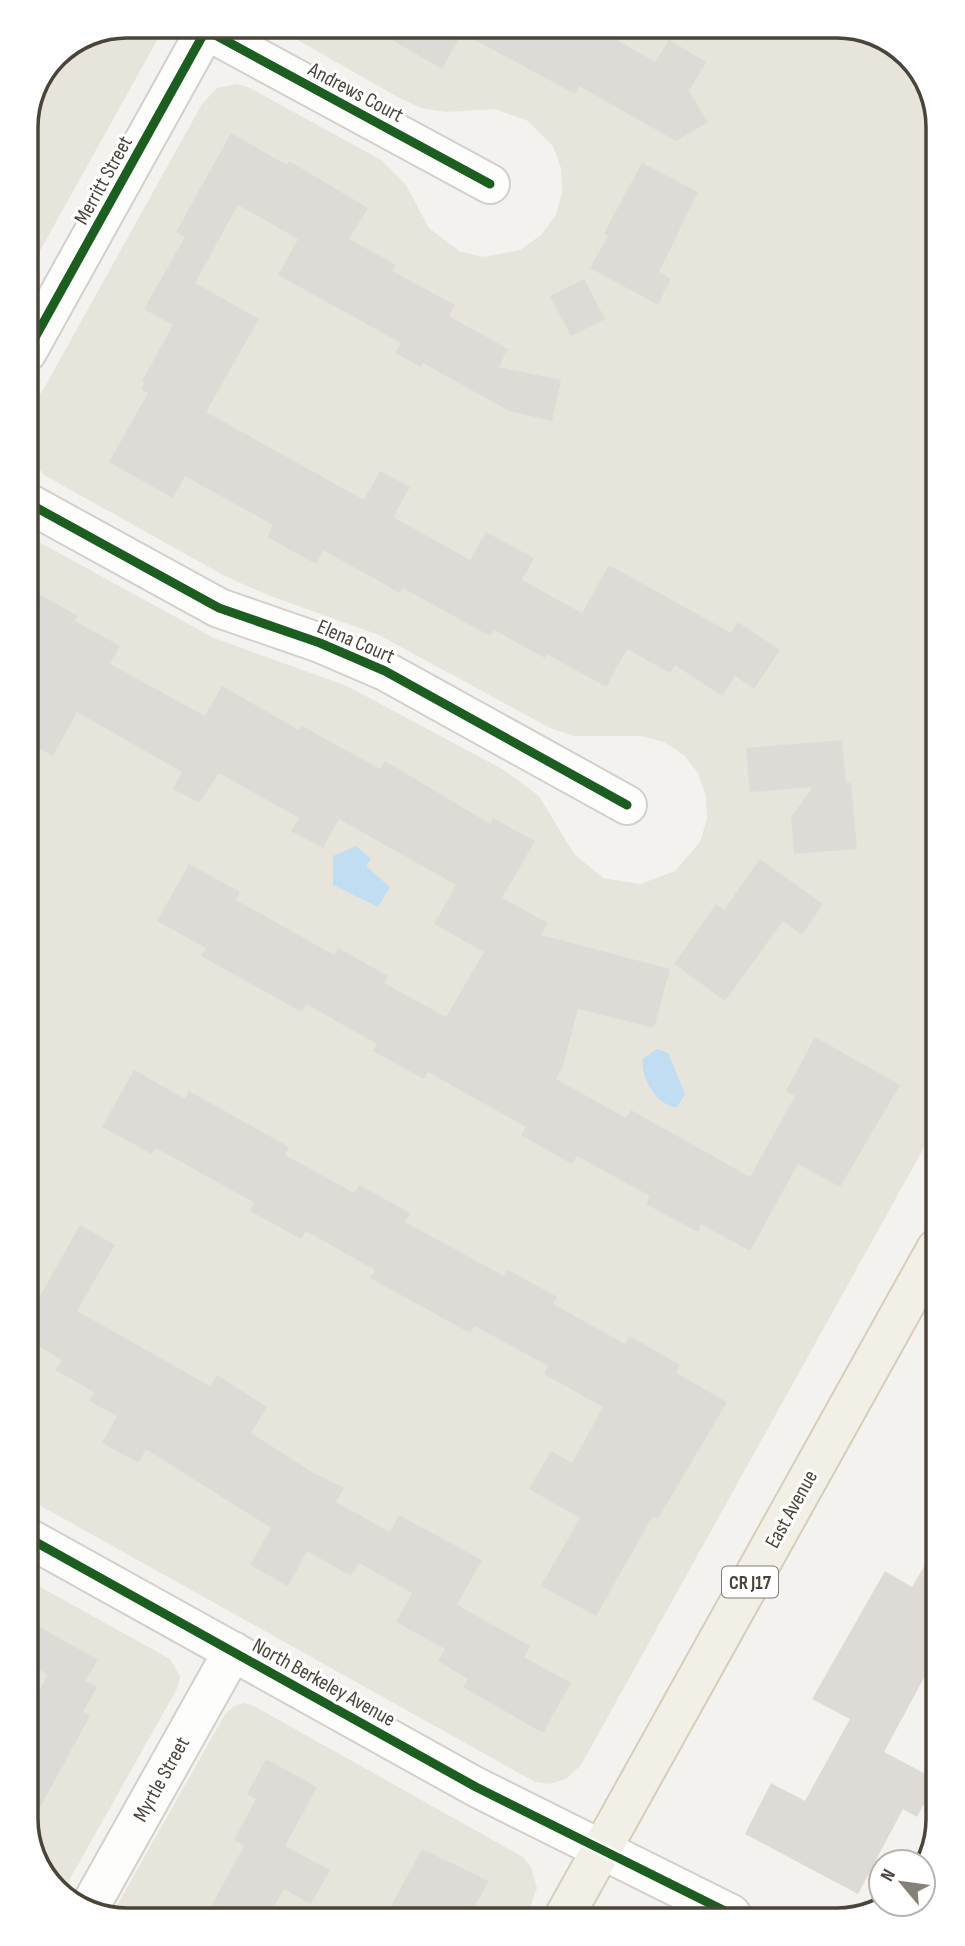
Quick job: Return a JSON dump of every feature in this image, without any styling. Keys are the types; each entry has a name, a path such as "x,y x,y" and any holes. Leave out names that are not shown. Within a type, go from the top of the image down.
{"main road":[{"name":"East Avenue","path":"569,1908 926,1268"}],"street":[{"name":"Merritt Street","path":"39,331 201,38"},
{"name":"Andrews Court","path":"225,38 490,184"},
{"name":"Elena Court","path":"39,509 219,608 320,643 386,671 627,805"},
{"name":"North Berkeley Avenue","path":"38,1543 476,1787 719,1908"},
{"name":"Myrtle Street","path":"93,1900 233,1651"}],"shaded area":[{"path":"127,38 158,38 39,253 39,121 48,88 57,73 69,61 93,45"},
{"path":"294,38 844,39 872,45 892,57 915,83 925,110 926,1144 581,1765 566,1779 550,1784 535,1782 38,1504 39,542 214,638 347,686 504,770 539,796 574,854 603,878 640,884 675,871 700,842 707,819 706,796 698,773 684,755 664,742 641,736 574,736 550,728 379,635 265,594 223,575 44,475 39,468 39,398 202,104 217,88 237,84 250,88 381,160 406,185 429,228 459,251 483,257 520,250 541,235 556,215 562,192 561,168 553,146 528,121 495,109 447,112 424,109 401,99"},
{"path":"38,1586 170,1659 180,1676 178,1687 67,1883 57,1873 45,1853 38,1819"},
{"path":"244,1703 254,1706 523,1857 531,1867 537,1888 530,1908 116,1907 225,1714 234,1706"}],"water":[{"path":"356,846 371,859 366,866 390,887 378,907 333,885 333,856"},
{"path":"657,1049 668,1053 685,1094 677,1107 670,1106 657,1097 644,1074 643,1059"}],"building":[{"path":"389,38 459,38 442,69"},
{"path":"472,38 615,39 655,62 669,40 706,62 689,91 708,122 676,141 579,86 575,94"},
{"path":"231,133 287,165 289,161 368,208 349,239 396,265 392,271 455,305 449,316 508,349 499,367 561,380 552,421 509,411 423,363 421,367 395,353 401,343 278,275 298,239 238,205 195,283 259,319 206,412 364,500 380,471 410,487 393,517 470,560 486,532 534,558 522,580 582,613 609,565 731,633 738,622 780,650 754,689 735,676 722,696 675,665 670,673 627,649 606,687 547,654 545,658 494,630 490,636 403,588 400,593 323,550 316,564 267,537 273,525 185,476 173,498 109,462 148,393 141,389 144,383 142,381 173,325 144,309 185,237 176,232"},
{"path":"642,163 698,192 659,272 671,279 658,305 590,268 608,236 604,233"},
{"path":"584,279 605,319 571,336 550,296"},
{"path":"39,594 78,616 75,621 120,646 110,664 205,716 222,686 299,730 302,726 380,769 385,761 490,824 493,818 535,841 502,898 548,923 541,935 670,969 654,1028 578,1009 563,1066 556,1079 626,1118 631,1110 750,1177 795,1096 786,1091 815,1037 900,1085 840,1187 798,1164 750,1251 701,1224 698,1232 646,1204 650,1196 577,1156 572,1164 521,1135 526,1127 428,1072 424,1079 373,1051 377,1044 306,1004 302,1012 201,956 206,948 157,921 189,864 240,892 236,900 334,955 338,948 388,976 384,983 446,1017 484,952 434,924 456,885 339,819 323,848 291,831 299,818 219,773 199,803 173,789 182,772 77,712 53,756 39,748"},
{"path":"842,740 846,783 851,783 857,849 794,854 791,817 813,787 750,792 746,748"},
{"path":"760,859 823,904 802,935 783,921 725,1001 674,964 716,904 724,910"},
{"path":"134,1070 185,1099 189,1091 289,1147 285,1155 354,1193 359,1185 410,1213 405,1222 504,1276 507,1269 557,1297 553,1304 625,1344 630,1336 680,1365 676,1373 727,1402 658,1519 653,1516 596,1616 541,1586 580,1518 529,1489 551,1451 572,1463 603,1407 544,1374 548,1366 475,1326 470,1333 370,1278 375,1270 306,1231 301,1239 250,1211 255,1203 156,1148 152,1154 102,1127"},
{"path":"80,1225 115,1245 77,1311 210,1386 217,1375 267,1407 251,1433 312,1472 344,1488 336,1502 390,1532 399,1515 482,1560 457,1605 530,1646 524,1657 571,1683 543,1733 463,1687 468,1679 438,1661 445,1649 396,1622 412,1593 359,1563 351,1576 307,1551 288,1586 250,1565 271,1528 146,1449 139,1463 102,1443 117,1416 89,1401 94,1392 55,1370 62,1360 38,1346 38,1299"},
{"path":"926,1563 926,1674 884,1752 926,1774 926,1800 917,1817 903,1809 882,1848 867,1848 867,1877 858,1894 745,1834 771,1783 805,1801 850,1719 812,1699 885,1571 912,1587"},
{"path":"38,1626 98,1660 85,1681 97,1687 83,1712 90,1716 38,1811 38,1692 48,1675 38,1669"},
{"path":"266,1759 317,1787 285,1846 330,1870 311,1904 284,1889 273,1907 211,1907 244,1846 234,1840 256,1799 247,1794"},
{"path":"422,1849 489,1881 474,1907 390,1907"}],"cycle path":[{"path":"39,331 201,38"},
{"path":"221,38 490,184"},
{"path":"39,509 219,608 320,643 385,671 627,805"},
{"path":"38,1543 476,1787 719,1908"}]}
